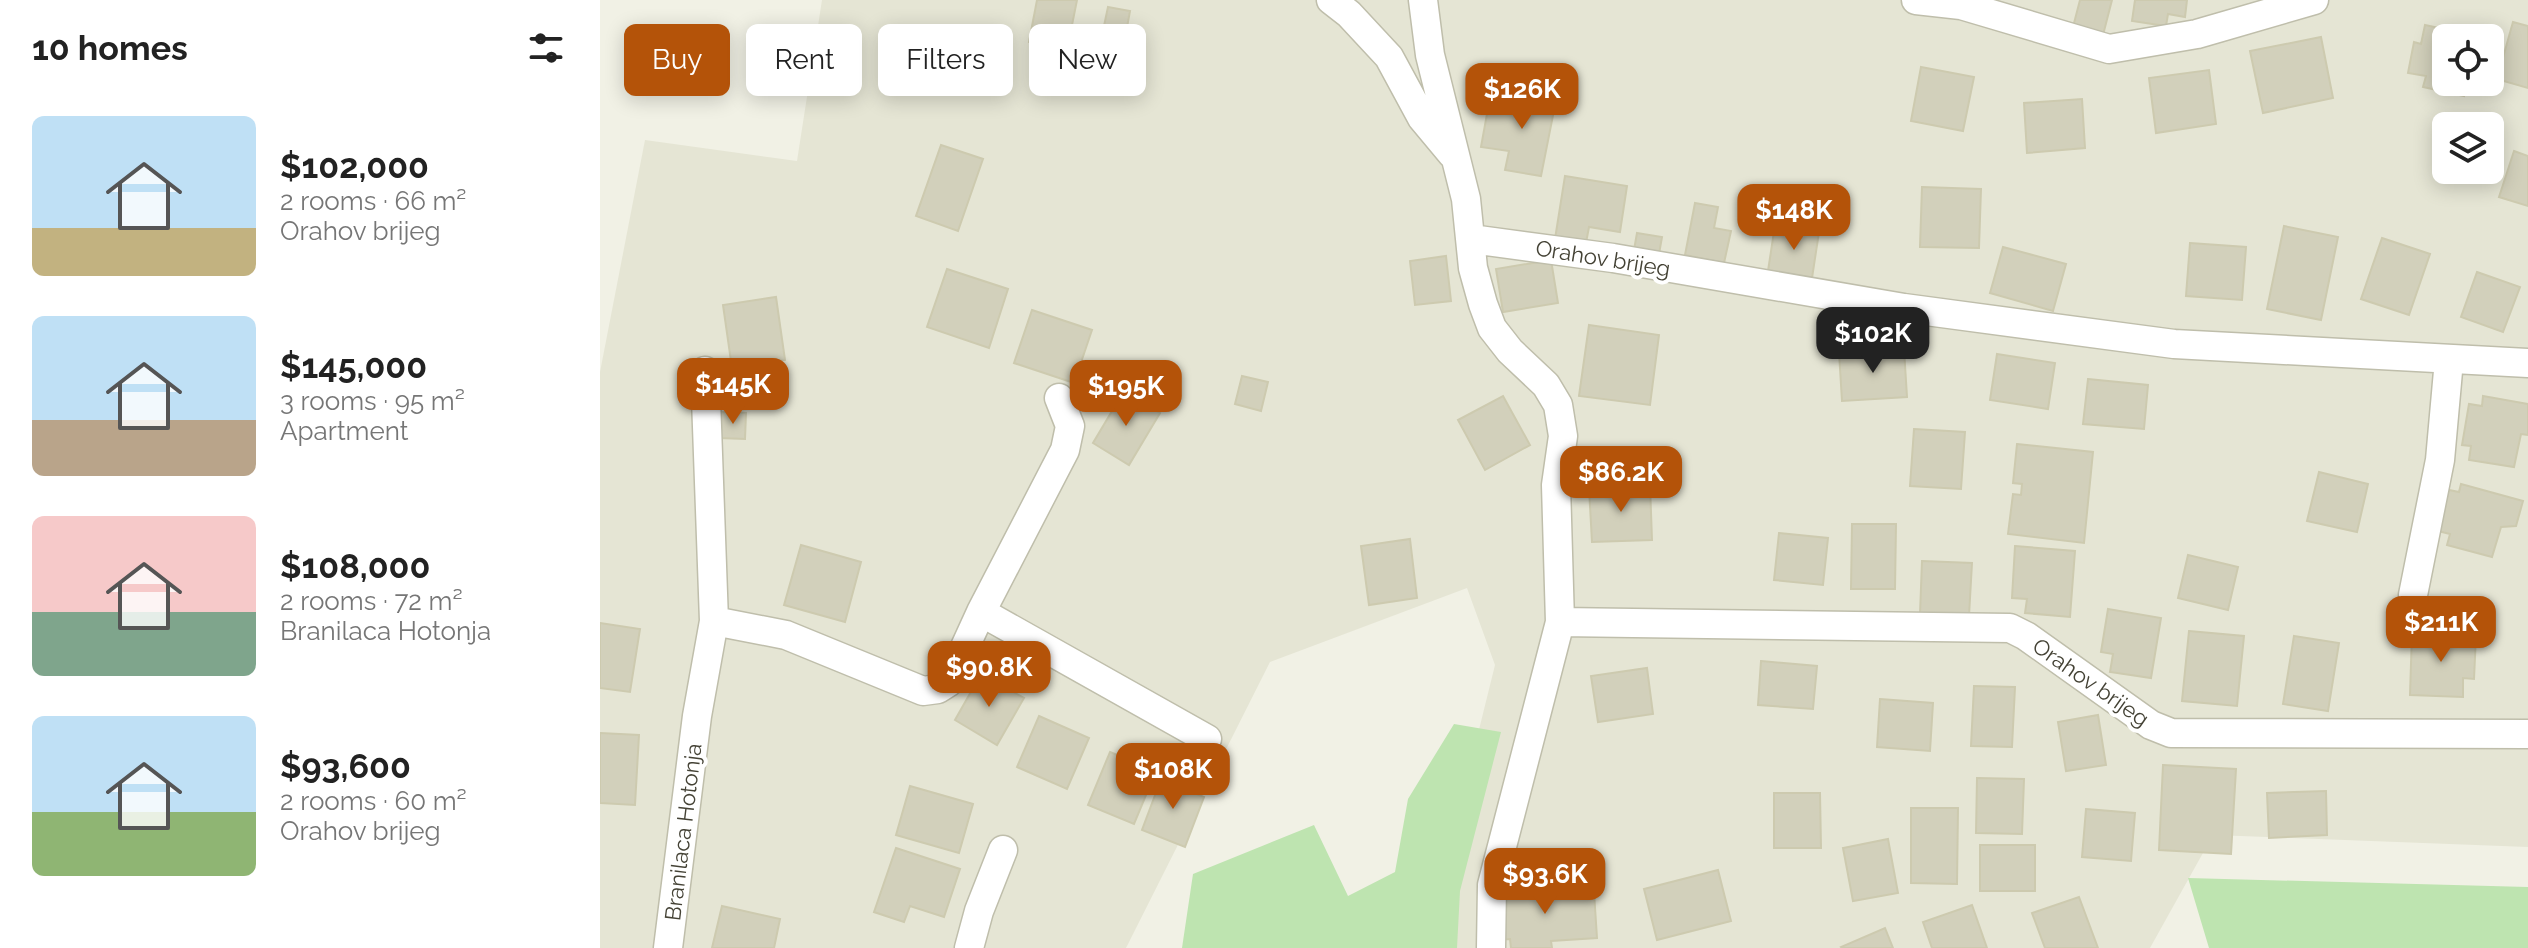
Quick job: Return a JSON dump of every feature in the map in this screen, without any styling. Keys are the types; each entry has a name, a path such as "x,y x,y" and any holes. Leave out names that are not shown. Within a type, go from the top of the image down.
{"street":[{"path":"1331,0 1349,14 1389,57 1422,118 1457,160"},
{"path":"1423,0 1430,55 1457,160 1473,268 1492,328 1510,351 1546,385 1558,405 1563,436 1556,498 1560,622 1492,885 1491,948"},
{"path":"1916,0 1961,5 2109,49 2197,34 2314,0"},
{"name":"Orahov brijeg","path":"1471,239 1613,258 1904,308 2174,344 2528,363"},
{"path":"2413,595 2440,460 2449,360"},
{"name":"Branilaca Hotonja","path":"668,948 697,716 714,621 705,371"},
{"path":"714,621 786,635 923,691 938,689 949,682 981,612 1065,450 1070,426 1059,398"},
{"path":"981,612 1207,739"},
{"name":"Orahov brijeg","path":"1560,622 2010,628 2026,636 2151,725 2171,733 2528,734"},
{"path":"969,948 979,911 1003,850"}],"shaded area":[{"path":"822,0 2528,0 2528,847 2213,835 2150,948 1425,948 1495,665 1467,588 1270,662 1126,948 600,948 600,372 645,140 797,161 807,96 862,96 862,24 818,24"}],"green space":[{"path":"1454,724 1501,732 1460,891 1457,948 1182,948 1193,874 1314,825 1348,896 1395,872 1408,799"},
{"path":"2188,878 2528,887 2528,948 2209,948"}],"building":[{"path":"1037,0 1077,0 1072,24 1032,24"},
{"path":"2080,0 2112,0 2103,35 2073,27"},
{"path":"2135,0 2187,0 2185,17 2168,14 2166,26 2132,21"},
{"path":"1108,7 1130,11 1128,24 1104,24"},
{"path":"2513,22 2528,26 2528,88 2504,81 2504,54"},
{"path":"2425,25 2432,27 2432,89 2423,87 2426,76 2408,73 2414,42 2421,44"},
{"path":"2321,37 2333,98 2263,113 2250,51"},
{"path":"1921,67 1974,77 1963,131 1911,121"},
{"path":"2209,70 2216,124 2156,133 2149,78"},
{"path":"1524,89 1557,95 1541,176 1505,170 1509,151 1481,147 1489,103 1520,109"},
{"path":"2082,99 2085,148 2027,153 2024,103"},
{"path":"941,145 983,159 958,231 916,216"},
{"path":"2514,151 2528,156 2528,206 2499,197"},
{"path":"1565,176 1627,186 1620,232 1589,227 1586,243 1555,239"},
{"path":"1922,187 1981,189 1979,248 1920,247"},
{"path":"1695,203 1718,207 1714,228 1731,231 1724,263 1685,255"},
{"path":"1775,225 1819,232 1812,278 1768,271"},
{"path":"2284,226 2338,237 2321,320 2267,309"},
{"path":"1637,233 1662,237 1659,254 1634,250"},
{"path":"2382,238 2430,254 2409,315 2361,299"},
{"path":"2190,243 2246,247 2242,300 2186,296"},
{"path":"2003,247 2066,264 2053,311 1990,293"},
{"path":"1446,256 1451,301 1415,305 1410,261"},
{"path":"1551,260 1558,303 1503,312 1496,269"},
{"path":"947,269 1008,289 989,348 927,327"},
{"path":"2477,272 2520,287 2503,332 2461,317"},
{"path":"776,297 785,360 732,368 723,305"},
{"path":"1032,310 1092,330 1074,383 1014,363"},
{"path":"1589,325 1659,335 1650,405 1579,396"},
{"path":"1904,349 1907,397 1842,401 1839,352"},
{"path":"1997,354 2055,363 2048,409 1990,400"},
{"path":"1242,376 1268,382 1261,411 1235,404"},
{"path":"2088,379 2148,385 2144,429 2083,424"},
{"path":"1124,391 1160,413 1129,465 1093,443"},
{"path":"1503,396 1530,445 1485,470 1458,420"},
{"path":"2483,396 2528,404 2528,435 2521,434 2514,467 2469,460 2471,446 2462,445 2469,404 2482,406"},
{"path":"721,412 746,413 745,439 719,438"},
{"path":"1914,429 1965,432 1961,489 1910,486"},
{"path":"2017,444 2093,452 2084,543 2008,534 2013,494 2021,495 2022,484 2013,483"},
{"path":"2319,472 2368,484 2357,532 2307,521"},
{"path":"2461,484 2523,501 2516,526 2501,527 2492,557 2447,545 2450,534 2438,531 2449,490 2459,492"},
{"path":"1650,485 1652,540 1592,542 1589,488"},
{"path":"1852,524 1896,524 1895,589 1851,589"},
{"path":"1779,533 1828,538 1823,585 1774,580"},
{"path":"1410,539 1417,598 1369,605 1361,546"},
{"path":"801,545 861,562 845,622 784,605"},
{"path":"2015,546 2075,551 2070,617 2025,613 2027,599 2012,598"},
{"path":"2188,555 2238,567 2228,610 2178,598"},
{"path":"1922,561 1972,563 1969,616 1920,614"},
{"path":"2108,609 2161,618 2151,678 2110,672 2113,654 2101,652"},
{"path":"600,623 640,629 630,692 600,688"},
{"path":"2189,631 2244,636 2237,706 2182,701"},
{"path":"2412,633 2476,635 2474,679 2463,678 2463,697 2410,695"},
{"path":"2294,636 2339,643 2328,711 2283,704"},
{"path":"1761,661 1817,666 1813,709 1758,705"},
{"path":"1647,668 1653,714 1598,722 1591,676"},
{"path":"981,674 1024,698 997,745 955,720"},
{"path":"1974,686 2015,687 2012,747 1971,746"},
{"path":"1880,699 1933,703 1930,751 1877,747"},
{"path":"2098,715 2106,765 2066,771 2058,722"},
{"path":"1039,716 1089,738 1067,789 1017,767"},
{"path":"600,733 639,735 635,805 600,803"},
{"path":"1110,752 1156,771 1134,824 1088,805"},
{"path":"2163,765 2236,769 2231,854 2159,850"},
{"path":"1163,774 1188,784 1186,790 1204,797 1185,847 1142,830"},
{"path":"1977,778 2024,779 2022,834 1976,833"},
{"path":"910,786 973,804 959,853 896,835"},
{"path":"2326,791 2327,835 2269,838 2267,793"},
{"path":"1774,793 1820,793 1821,848 1774,848"},
{"path":"1911,808 1958,808 1957,884 1911,883"},
{"path":"2086,809 2135,813 2131,861 2082,857"},
{"path":"1888,839 1898,893 1853,901 1843,848"},
{"path":"1980,845 2035,845 2035,891 1980,891"},
{"path":"896,848 960,869 944,917 910,906 904,922 874,912"},
{"path":"1718,870 1731,921 1657,940 1644,889"},
{"path":"1551,881 1552,894 1594,892 1597,938 1551,941 1552,948 1511,948 1510,939 1498,940 1497,911 1506,911 1505,883"},
{"path":"2079,897 2098,948 2045,948 2032,913"},
{"path":"1972,905 1987,948 1932,948 1923,922"},
{"path":"722,906 780,919 774,948 712,948"},
{"path":"1885,928 1893,948 1841,947"}]}
